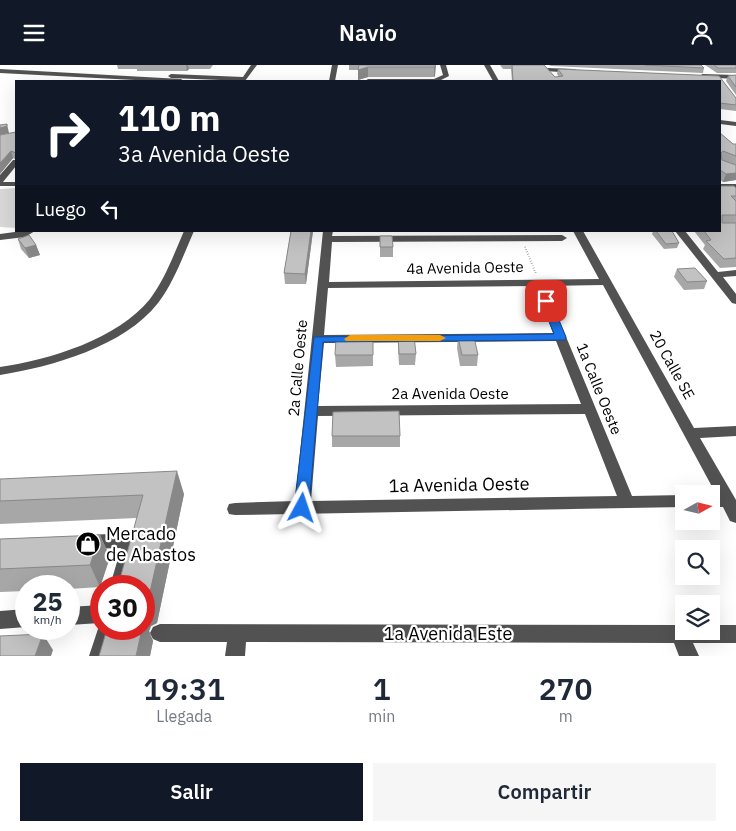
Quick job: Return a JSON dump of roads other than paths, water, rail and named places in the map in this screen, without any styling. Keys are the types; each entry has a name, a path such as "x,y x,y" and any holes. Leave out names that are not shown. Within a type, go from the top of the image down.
{"street":[{"path":"104,69 100,73 245,79 254,65"},
{"path":"332,80 335,65"},
{"path":"437,80 446,76 443,65"},
{"path":"487,65 495,80"},
{"path":"546,67 587,72"},
{"path":"546,67 552,75"},
{"path":"0,71 163,80"},
{"path":"706,71 718,80"},
{"path":"0,76 74,80"},
{"path":"694,76 736,77"},
{"path":"721,116 736,117"},
{"path":"721,122 736,123"},
{"path":"0,182 15,163"},
{"path":"0,182 15,184"},
{"path":"721,187 736,187"},
{"path":"0,371 12,370 67,355 112,335 146,310 164,286 188,232"},
{"name":"20 Calle SE","path":"579,232 736,516"},
{"path":"681,232 736,301"},
{"path":"0,237 26,233"},
{"path":"327,235 521,235 562,238"},
{"name":"2a Calle Oeste","path":"302,508 327,235"},
{"path":"715,275 736,273"},
{"name":"4a Avenida Oeste","path":"323,285 608,282"},
{"name":"1a Calle Oeste","path":"539,283 627,502"},
{"path":"318,339 561,337"},
{"name":"2a Avenida Oeste","path":"311,411 590,409"},
{"path":"690,433 736,431"},
{"path":"720,500 728,500"},
{"name":"1a Avenida Oeste","path":"235,509 675,501"},
{"path":"75,542 132,540 122,575"},
{"path":"0,620 15,619"},
{"name":"1a Avenida Este","path":"160,633 675,634"},
{"path":"235,656 237,633"},
{"name":"1a Avenida Este","path":"720,634 736,634"},
{"path":"99,656 104,640"},
{"path":"682,640 689,656"}],"place":[{"name":"Mercado de Abastos","path":"88,544"}]}
